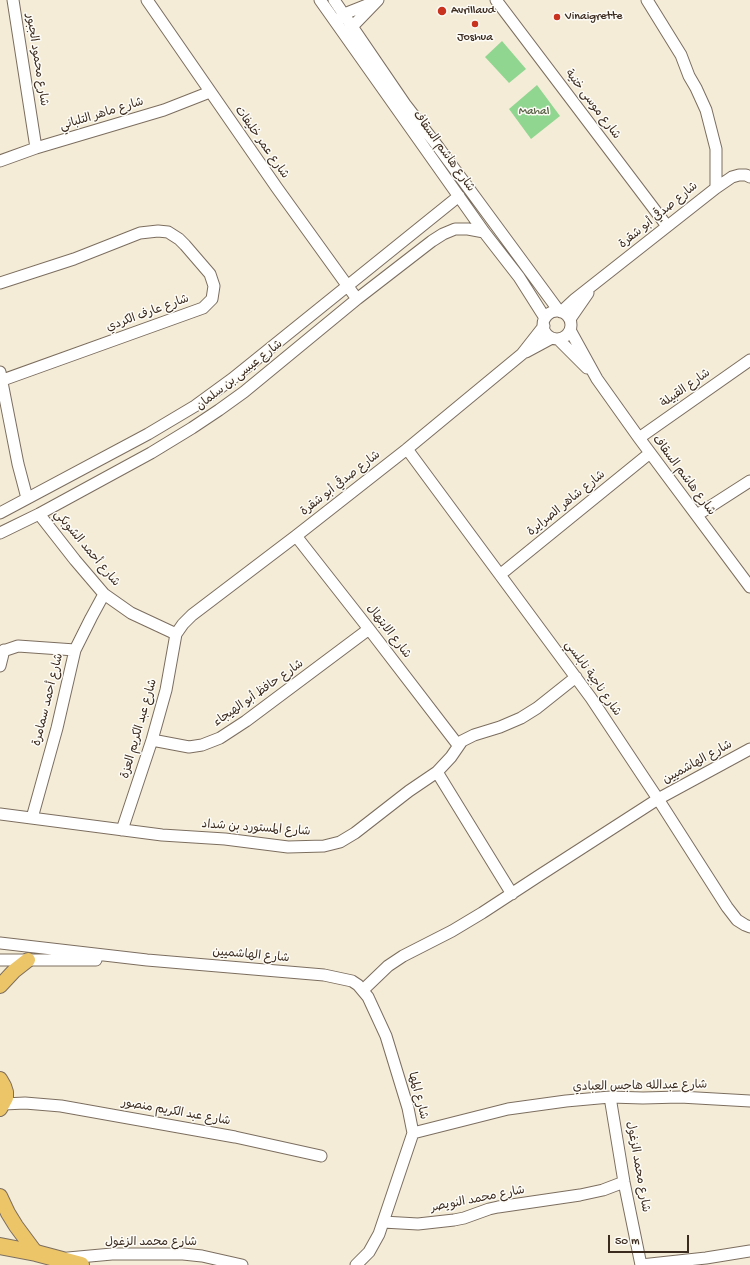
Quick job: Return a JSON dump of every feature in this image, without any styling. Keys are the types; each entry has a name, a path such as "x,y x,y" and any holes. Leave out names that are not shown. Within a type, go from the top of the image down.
{"highway":[{"path":"0,1246 36,1253 81,1265"}],"main road":[{"path":"0,986 14,971 28,960"},
{"path":"2,1082 6,1098 2,1107"},
{"path":"0,1196 16,1226 36,1253"}],"street":[{"name":"شارع محمود الجبور","path":"13,0 36,148"},
{"name":"شارع عمر خليفات","path":"147,0 210,92 357,299"},
{"name":"شارع هاشم السقاف","path":"320,0 484,232 519,277 545,322"},
{"name":"شارع هاشم السقاف","path":"334,0 405,104 565,318 597,379 650,454 750,587"},
{"name":"شارع موسى خنية","path":"496,0 667,226"},
{"name":"شارع صدقي أبو شقرة","path":"565,318 580,305 591,287 716,188 716,149 706,110 689,76 681,55 647,0"},
{"path":"336,23 344,14 376,1"},
{"path":"344,35 376,1"},
{"name":"شارع ماهر التلباني","path":"0,161 36,148 164,110 210,92"},
{"path":"716,188 732,177 746,175 750,177"},
{"name":"شارع عيسى بن سلمان","path":"0,513 148,434 195,406 232,379 459,196"},
{"name":"شارع عيسى بن سلمان","path":"0,533 39,514 155,450 225,406 357,299 443,234 455,229 468,229 484,232"},
{"name":"شارع عارف الكردي","path":"0,283 133,236 149,231 158,231 168,232 179,239 210,274 214,286 212,299 203,308 0,378"},
{"path":"551,312 565,318 568,334 563,337 555,338 548,335 545,331 545,322 551,312"},
{"name":"شارع صدقي أبو شقرة","path":"522,354 545,322"},
{"name":"شارع هاشم السقاف","path":"555,338 597,379"},
{"name":"شارع صدقي أبو شقرة","path":"176,634 192,615 296,536 522,354 555,338"},
{"name":"شارع القبيلة","path":"639,438 750,361"},
{"path":"0,378 18,464 27,498"},
{"path":"148,434 155,450"},
{"name":"شارع ناجية نابلسي","path":"407,448 591,698 727,907 737,920 750,927"},
{"name":"شارع شاهر الصرايرة","path":"501,574 650,454"},
{"path":"697,515 750,481"},
{"name":"شارع أحمد الشوبكي","path":"39,514 104,594 131,613 176,634"},
{"name":"شارع الابتهال","path":"296,536 458,745"},
{"name":"شارع أحمد سمامرة","path":"32,818 57,728 75,650 104,594"},
{"name":"شارع حافظ أبو الهيجاء","path":"152,740 189,746 202,745 220,738 246,721 369,629"},
{"name":"شارع عبد الكريم العزة","path":"122,830 152,740 166,690 176,634"},
{"path":"0,666 2,651 18,646 75,650"},
{"name":"شارع المستورد بن شداد","path":"0,814 162,835 225,839 288,847 324,846 340,842 355,833 409,791 437,772 451,757 462,741 474,735 506,725 525,716 576,677"},
{"name":"شارع الهاشميين","path":"363,990 384,970 403,956 452,932 658,799 750,749"},
{"path":"437,772 512,894"},
{"name":"شارع الهاشميين","path":"0,942 147,960 324,975 352,981"},
{"name":"شارع الهاشميين","path":"0,960 147,960"},
{"name":"شارع المها","path":"352,981 363,990 371,1002 386,1036 408,1108 413,1133 379,1234 369,1252 356,1265"},
{"path":"2,1082 25,1103"},
{"name":"شارع عبدالله هاجس العبادي","path":"413,1133 508,1109 566,1100 610,1097 680,1097 750,1101"},
{"name":"شارع محمد الزغول","path":"610,1097 624,1182 641,1265 706,1258 750,1251"},
{"name":"شارع عبد الكريم منصور","path":"2,1107 25,1103 61,1106 235,1137 321,1156"},
{"name":"شارع محمد النويصر","path":"383,1222 418,1224 448,1221 464,1218 498,1207 580,1195 603,1190 624,1182"},
{"name":"شارع محمد الزغول","path":"58,1260 112,1254 183,1254 202,1256 242,1265"}],"green space":[{"path":"502,41 526,69 509,83 485,57"},
{"name":"Mahal","path":"537,85 560,116 531,139 509,109"}],"place":[{"name":"Avrillaud","path":"442,11"},
{"name":"Vinaigrette","path":"557,17"},
{"name":"Joshua","path":"475,24"}]}
